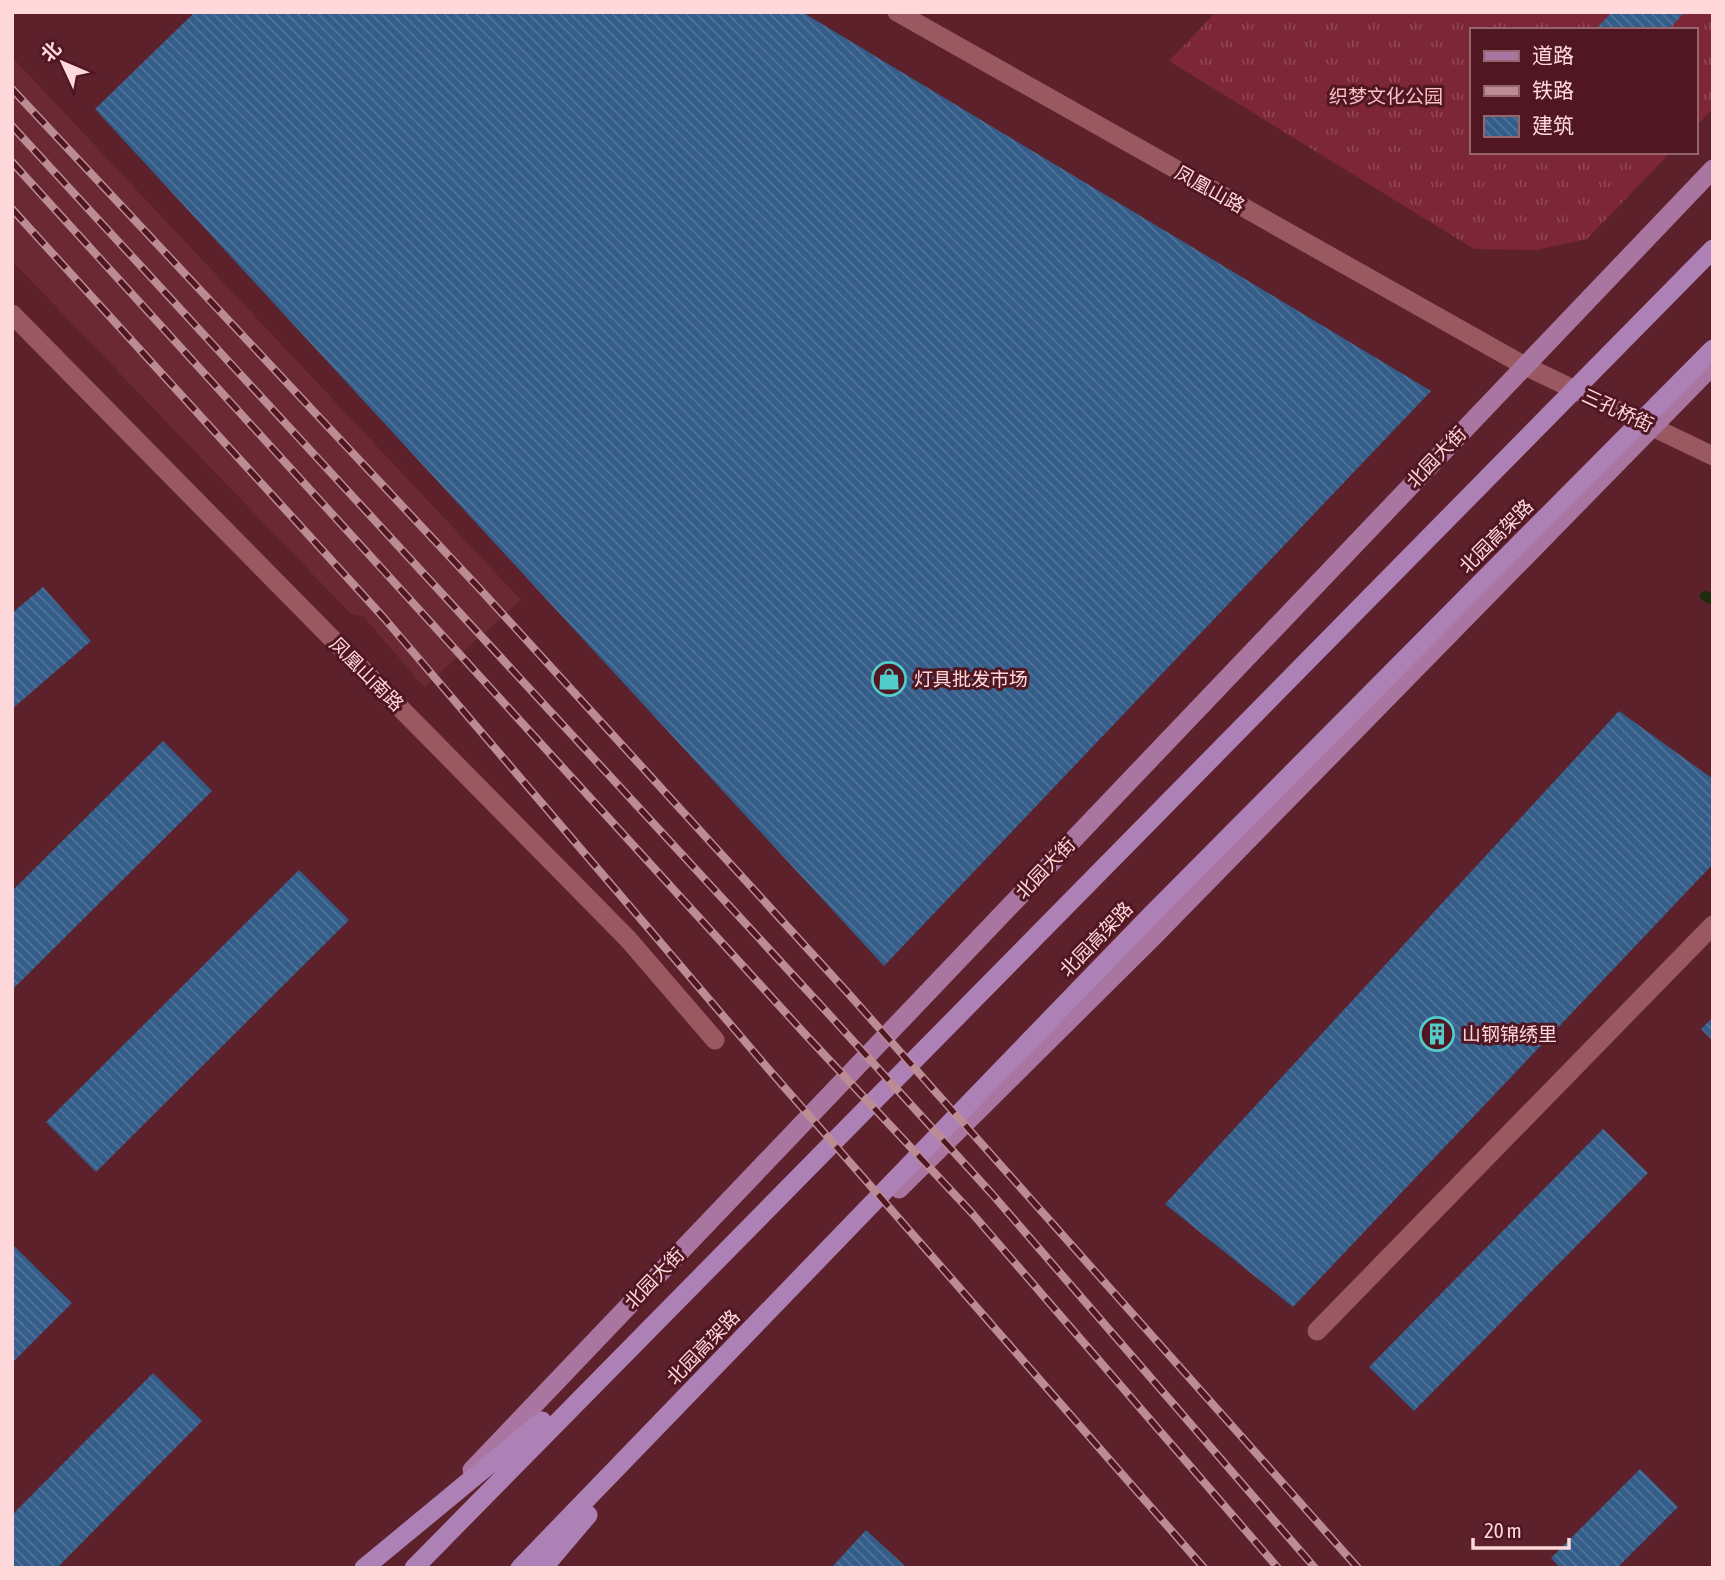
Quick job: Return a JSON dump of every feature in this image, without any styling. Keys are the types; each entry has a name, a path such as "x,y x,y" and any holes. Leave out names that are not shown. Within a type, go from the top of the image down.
{"highway":[{"path":"414,1568 921,1050 1713,249"},
{"name":"北园高架路","path":"522,1568 1151,915 1713,349"},
{"path":"543,1568 665,1422 770,1311"},
{"path":"364,1568 621,1355"}],"main road":[{"name":"北园大街","path":"379,1568 1523,365 1713,169"},
{"path":"522,1568 818,1269 1153,937 1713,366"}],"street":[{"name":"凤凰山路","path":"897,12 1523,365"},
{"name":"凤凰山南路","path":"12,313 628,939 715,1040"},
{"name":"三孔桥街","path":"1523,365 1654,426 1713,457"},
{"path":"1317,1331 1713,925"}],"shaded area":[{"path":"12,57 521,600 424,687 364,617 351,614 12,261"}],"green space":[{"name":"织梦文化公园","path":"1216,12 1713,12 1713,109 1697,125 1697,28 1470,28 1470,154 1669,154 1587,239 1536,250 1474,249 1169,61"}],"building":[{"name":"灯具批发市场","path":"195,12 802,12 1431,391 884,966 95,109"},
{"path":"1612,12 1685,12 1670,28 1597,28"},
{"path":"43,587 91,641 12,709 12,613"},
{"name":"山钢锦绣里","path":"1619,711 1713,779 1713,864 1293,1307 1165,1204"},
{"path":"163,741 212,791 12,990 12,891"},
{"path":"299,870 349,920 96,1172 46,1122"},
{"path":"1713,1017 1713,1041 1701,1029"},
{"path":"1603,1129 1648,1173 1414,1411 1369,1367"},
{"path":"12,1244 72,1303 12,1363"},
{"path":"153,1373 202,1421 57,1568 12,1568 12,1515"},
{"path":"1640,1469 1678,1507 1617,1568 1560,1568 1551,1558"},
{"path":"866,1530 907,1568 831,1568"}],"waterway":[{"path":"1705,596 1713,600"}],"railway":[{"path":"12,89 478,587 847,992 1358,1568"},
{"path":"12,126 992,1194 1315,1568"},
{"path":"12,162 804,1033 971,1212 1278,1568"},
{"path":"12,209 384,618 765,1065 1204,1568"}],"place":[{"name":"灯具批发市场","path":"889,679"},
{"name":"山钢锦绣里","path":"1437,1034"}]}
